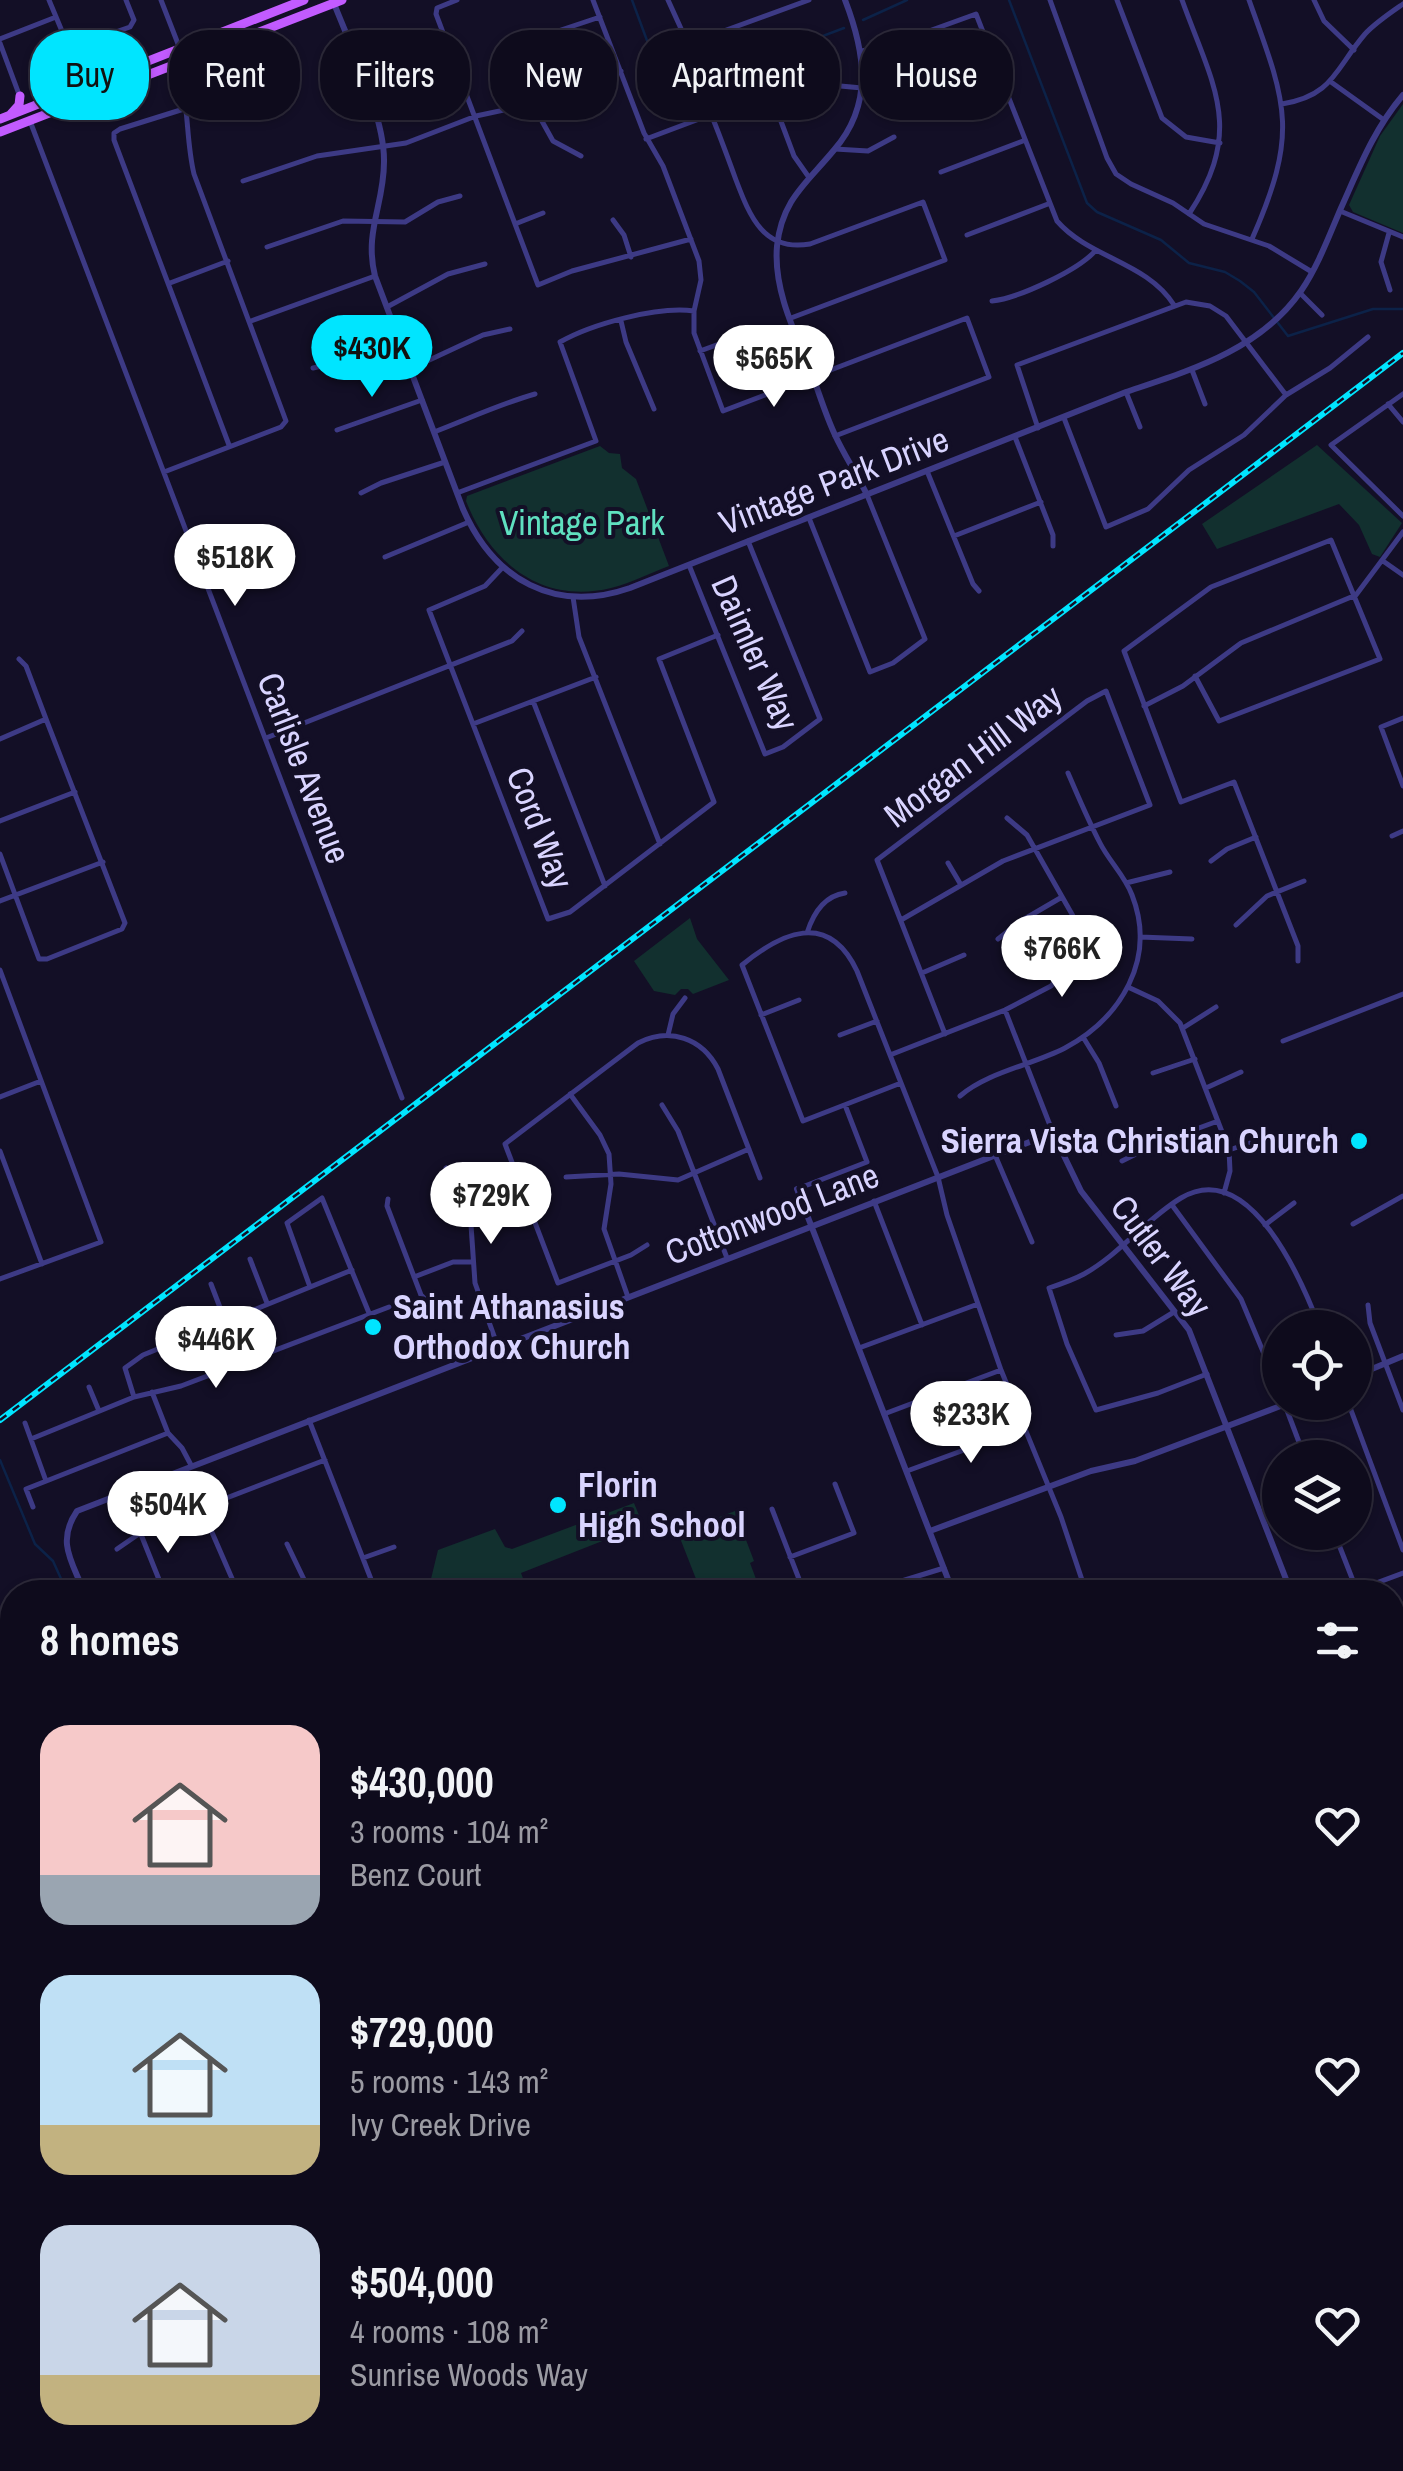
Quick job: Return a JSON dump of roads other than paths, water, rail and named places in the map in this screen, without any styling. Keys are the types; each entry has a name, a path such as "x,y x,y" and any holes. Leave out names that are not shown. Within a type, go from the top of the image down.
{"main road":[{"path":"228,30 304,0"},
{"path":"263,30 336,1"},
{"path":"149,75 169,67"},
{"path":"4,117 19,104 20,96"},
{"path":"4,117 30,108"},
{"path":"3,131 13,120 24,116 26,110"},
{"path":"3,131 30,120"},
{"path":"35,134 41,120"}],"street":[{"path":"49,0 69,48 134,24 126,0"},
{"path":"161,0 173,30"},
{"path":"457,0 437,8 436,14 538,285 691,239"},
{"path":"593,0 646,139 663,166 691,239 702,274 694,333 723,411 967,318 989,377 835,436"},
{"path":"668,0 688,44 809,0"},
{"path":"846,0 860,44"},
{"path":"1050,0 1112,169 1126,182 1209,226 1286,254 1312,272"},
{"path":"1117,0 1162,118 1186,137 1220,143"},
{"path":"1182,0 1216,94 1220,143 1213,174 1189,214"},
{"path":"1249,0 1276,73 1284,140 1280,166 1252,239"},
{"path":"1314,0 1328,26 1354,50"},
{"path":"1282,104 1314,96 1331,82 1366,33 1400,6 1392,0"},
{"name":"Vintage Park Drive","path":"336,1 384,146 383,179 370,252 457,493 482,544 502,568 537,588 574,597 617,592 1126,392 1192,370 1244,344 1300,293 1384,120 1403,95"},
{"path":"932,30 976,14 981,30"},
{"path":"26,110 0,41 56,17"},
{"path":"561,30 600,17"},
{"path":"1331,82 1384,120"},
{"path":"808,518 870,672 925,638 866,495 835,436 779,282 778,242 786,212 808,176 836,149 856,116 860,97"},
{"path":"169,112 114,133 229,445"},
{"path":"243,182 306,159 406,143 490,113"},
{"path":"1013,114 1048,204 1065,230 1156,282 1174,304"},
{"name":"Carlisle Avenue","path":"30,120 402,1098"},
{"path":"164,472 286,421 194,174 187,120"},
{"path":"539,120 552,141 581,156"},
{"path":"646,139 695,120"},
{"path":"713,120 750,216 762,232 778,242 810,244 923,202 945,260 791,318"},
{"path":"780,120 794,156 808,176"},
{"path":"836,149 868,151 894,138"},
{"path":"941,172 1024,141"},
{"path":"267,247 343,221 405,222 438,202 460,196"},
{"path":"968,235 1048,204"},
{"path":"1340,212 1403,237"},
{"path":"515,224 543,213"},
{"path":"613,220 624,235 631,257"},
{"path":"1389,233 1381,262 1390,290"},
{"path":"992,301 1023,293 1071,271 1096,250"},
{"path":"169,284 228,261"},
{"path":"387,307 448,274 485,264"},
{"path":"251,321 376,276"},
{"path":"1300,293 1322,315"},
{"path":"1038,428 1017,366 1174,304 1198,302 1216,308 1230,320 1244,344 1286,395"},
{"path":"457,493 596,440 560,342 587,329 621,321 669,310 694,311"},
{"path":"621,321 654,408"},
{"path":"410,369 510,328"},
{"path":"313,368 340,362 398,336"},
{"path":"1064,418 1106,527 1148,509 1189,470 1244,436 1286,395 1330,368 1368,337"},
{"path":"700,351 730,340"},
{"path":"1192,370 1205,404"},
{"path":"1126,392 1140,427"},
{"path":"434,432 499,404 535,394"},
{"path":"1403,394 1331,445 1403,516"},
{"path":"338,430 422,400"},
{"path":"1388,404 1403,422"},
{"path":"1015,437 1054,534 1053,546"},
{"path":"361,493 445,462"},
{"path":"927,471 973,584 979,590"},
{"path":"954,536 1041,502"},
{"path":"385,557 469,522"},
{"path":"1144,706 1172,693 1241,642 1356,595 1403,532"},
{"path":"1195,676 1219,720 1380,659 1331,540 1211,587 1124,651 1181,802 1234,782 1298,946 1298,962"},
{"name":"Daimler Way","path":"690,564 765,754 783,747 820,719 748,542"},
{"path":"1384,561 1403,574"},
{"name":"Cord Way","path":"502,568 484,586 429,610 548,920 570,912 714,802 658,659 718,636"},
{"path":"574,597 577,630 660,844"},
{"path":"266,738 512,640 522,631"},
{"path":"0,854 37,956 47,959 122,929 125,923 103,862 26,666 19,660"},
{"path":"473,724 596,676"},
{"name":"Morgan Hill Way","path":"945,1034 878,860 1087,701 1106,692 1150,805 1092,827"},
{"path":"533,701 605,886"},
{"path":"1403,718 1381,727 1403,786"},
{"path":"0,739 46,719"},
{"path":"960,1096 1083,1038 1114,1011 1129,988 1139,958 1136,906 1092,827 1068,773"},
{"path":"0,821 74,792"},
{"path":"890,1055 1005,1010 1056,983 1071,964 1076,928 1025,832 1007,818"},
{"path":"900,920 991,867 1092,827"},
{"path":"1392,836 1403,832"},
{"path":"1211,860 1256,837"},
{"path":"0,901 103,862"},
{"path":"948,862 961,884"},
{"path":"1126,883 1170,872"},
{"path":"1236,925 1262,899 1304,880"},
{"path":"807,933 821,906 833,896 845,893"},
{"path":"998,939 1062,897"},
{"path":"901,1083 802,1122 742,965 777,939 807,933 829,939 848,955 877,1021 938,1177 945,1209 1001,1370 1049,1486 1082,1580"},
{"path":"1140,937 1192,939"},
{"path":"922,973 964,955"},
{"path":"0,970 101,1242 0,1280"},
{"path":"1129,988 1163,1005 1183,1028 1229,1150 1224,1192"},
{"path":"1283,1041 1403,994"},
{"path":"668,1035 674,1014 686,998"},
{"path":"761,1014 799,1000"},
{"path":"1183,1028 1216,1007"},
{"name":"Cutler Way","path":"1005,1010 1052,1132 1081,1191 1189,1330 1286,1580"},
{"path":"840,1035 877,1021"},
{"path":"648,1245 558,1283 505,1144 638,1043 668,1035 691,1040 713,1059 760,1178"},
{"path":"1083,1038 1099,1063 1116,1106"},
{"path":"1153,1074 1194,1058"},
{"path":"1206,1088 1241,1072"},
{"path":"0,1097 41,1081"},
{"path":"570,1094 604,1141 611,1174 604,1224 628,1297"},
{"path":"845,1105 867,1162 797,1189 949,1580"},
{"path":"662,1106 675,1126 727,1258"},
{"path":"1122,1162 1158,1143 1218,1121"},
{"name":"Cottonwood Lane","path":"80,1580 66,1543 68,1524 77,1511 1052,1132"},
{"path":"1229,1150 1268,1137"},
{"path":"566,1178 611,1174 672,1181 695,1175 749,1149"},
{"path":"0,1152 42,1264"},
{"path":"994,1155 1032,1242"},
{"path":"446,1168 471,1225 474,1283 498,1347"},
{"path":"1207,1374 1096,1410 1067,1344 1049,1288 1084,1274 1172,1205 1198,1192 1224,1192 1242,1202 1265,1225 1294,1267 1312,1310"},
{"path":"1353,1224 1403,1196"},
{"path":"310,1287 287,1226 317,1198 325,1200 369,1314"},
{"path":"388,1199 387,1206 426,1300"},
{"path":"874,1202 922,1325"},
{"path":"1265,1225 1294,1202"},
{"path":"1172,1205 1242,1299 1262,1348"},
{"path":"250,1259 267,1304"},
{"path":"414,1277 452,1262 472,1262"},
{"path":"134,1397 125,1372 129,1363 224,1319 352,1270"},
{"path":"211,1284 224,1319"},
{"path":"483,1308 496,1303"},
{"path":"859,1348 978,1304"},
{"path":"1368,1305 1370,1323 1403,1410"},
{"path":"30,1438 134,1397 182,1386 388,1306"},
{"path":"1116,1334 1142,1330 1176,1310"},
{"path":"1372,1369 1403,1356"},
{"path":"884,1414 1001,1370"},
{"path":"89,1387 99,1411"},
{"path":"152,1392 168,1434 182,1448 191,1466"},
{"path":"930,1532 1049,1486 1136,1461 1262,1413"},
{"path":"309,1420 371,1580"},
{"path":"1355,1420 1403,1550"},
{"path":"24,1422 46,1481"},
{"path":"907,1472 1024,1428"},
{"path":"33,1507 26,1489 168,1434"},
{"path":"117,1549 140,1532 325,1460"},
{"path":"790,1557 854,1532 834,1484"},
{"path":"200,1507 233,1580"},
{"path":"772,1510 799,1580"},
{"path":"140,1532 159,1580"},
{"path":"287,1544 304,1580"},
{"path":"363,1558 394,1547"},
{"path":"1340,1550 1351,1580"},
{"path":"908,1580 944,1568"}],"waterway":[{"path":"632,0 665,89 672,93 844,28"},
{"path":"863,20 907,0"},
{"path":"1009,0 1087,203 1097,212 1161,240 1189,263 1225,272 1240,281 1254,292 1288,336 1373,309 1403,309"},
{"path":"0,1460 35,1544 53,1561 62,1580"}],"railway":[{"path":"0,1420 1403,353"}],"place":[{"name":"Sierra Vista Christian Church","path":"1359,1141"},
{"name":"Saint Athanasius Orthodox Church","path":"373,1327"},
{"name":"Florin High School","path":"558,1505"}],"park label":[{"name":"Vintage Park","path":"582,523"}]}
